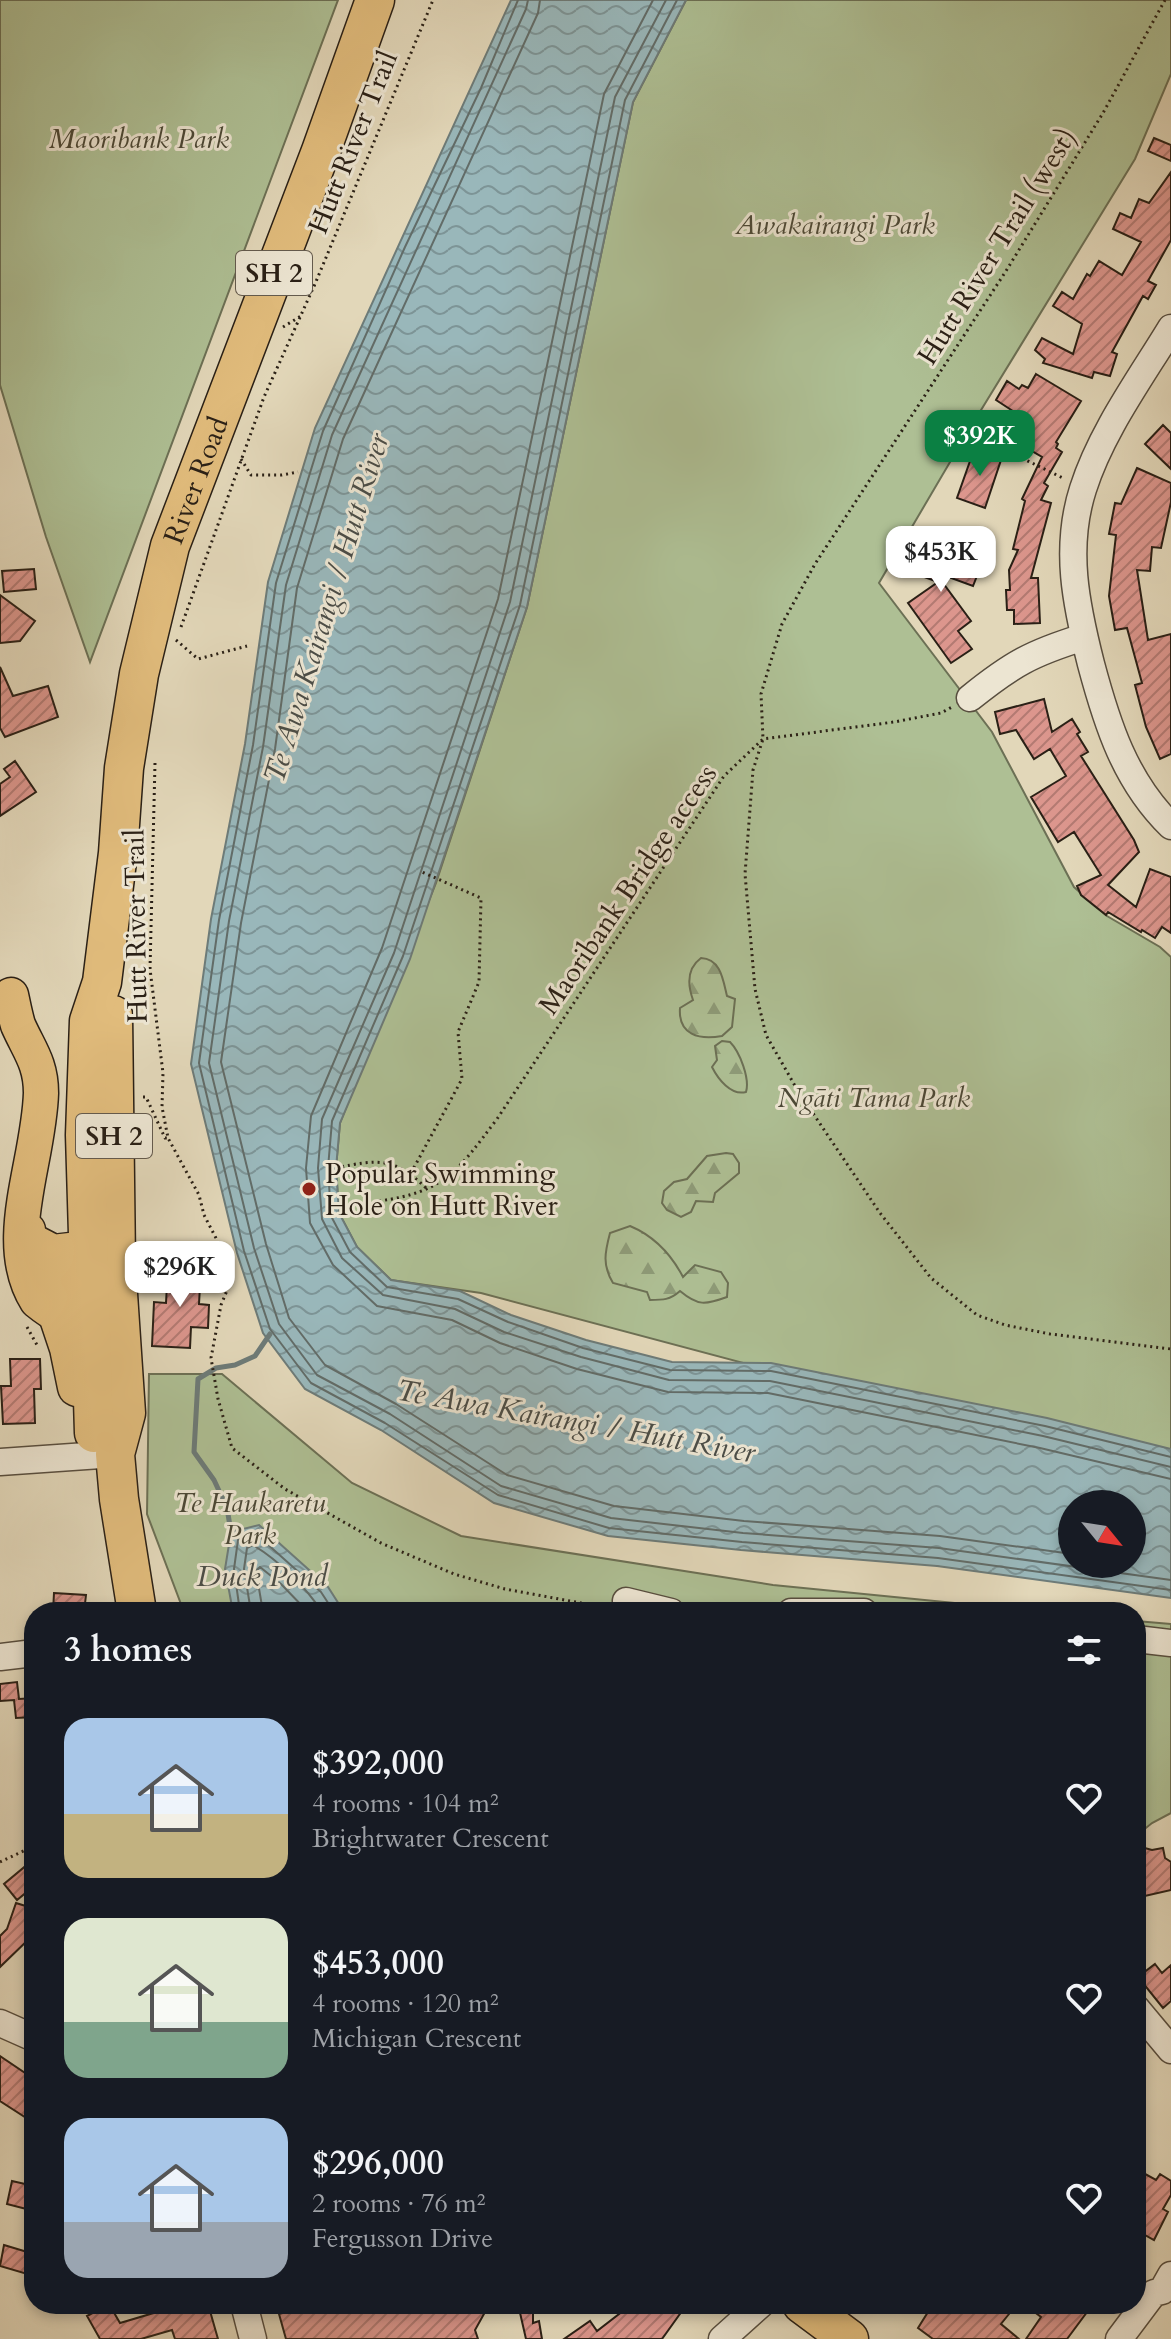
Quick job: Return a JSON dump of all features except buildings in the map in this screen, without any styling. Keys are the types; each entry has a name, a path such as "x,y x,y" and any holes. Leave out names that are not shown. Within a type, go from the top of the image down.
{"highway":[{"name":"River Road","path":"96,1310 88,1250 85,1135 89,1021 102,982 118,853 124,768 139,674 170,546 321,151 375,0"},
{"name":"River Road","path":"96,1310 113,1016 102,982"},
{"path":"16,1231 53,1254 88,1250"},
{"path":"96,1310 69,1348 79,1396 105,1443"},
{"name":"SH 2","path":"96,1310 126,1413 105,1443 119,1499 135,1602"},
{"path":"816,2314 849,2339"}],"main road":[{"path":"5,988 32,1014 50,1045 59,1096 53,1136 16,1231 42,1269 76,1289 96,1310"}],"street":[{"path":"1171,328 1109,432 1083,488 1075,519 1072,554 1074,590 1084,637 1116,746 1148,803 1171,826"},
{"path":"970,698 1018,661 1084,637"},
{"path":"0,1462 105,1443"},
{"path":"626,1601 630,1602"},
{"path":"1146,1640 1171,1643"},
{"path":"0,1657 24,1654"},
{"path":"1146,2020 1171,2050"},
{"path":"0,2023 24,2034"},
{"path":"1146,2303 1159,2286"},
{"path":"247,2314 253,2339"},
{"path":"722,2338 733,2314"},
{"path":"722,2338 750,2314"},
{"path":"1119,2339 1138,2314"}],"path":[{"name":"Hutt River Trail","path":"174,646 264,397 315,284 433,0"},
{"name":"Hutt River Trail (west)","path":"1165,0 1103,113 1014,258 815,564 782,624 761,694 763,739 753,770 745,874 755,989 766,1035 798,1091 880,1213 931,1278 977,1315 1005,1325 1050,1334 1171,1349"},
{"path":"968,432 1083,488"},
{"path":"241,459 251,475 298,472"},
{"path":"176,640 198,659 247,646"},
{"path":"763,739 941,713 970,698"},
{"name":"Maoribank Bridge access","path":"379,1201 428,1190 444,1181 458,1167 497,1119 724,776 763,739"},
{"name":"Hutt River Trail","path":"155,761 150,969 163,1082 162,1107 168,1138 199,1195 204,1215 230,1265 228,1288 221,1305 211,1358 232,1448 285,1489 381,1543 454,1574 505,1589 570,1602"},
{"path":"411,1173 462,1079 458,1032 479,982 481,898 422,872"},
{"path":"336,1168 380,1161 398,1165 428,1190"},
{"path":"0,1862 24,1851"}],"green space":[{"name":"Maoribank Park","path":"0,0 338,0 90,662 46,537 0,385"},
{"path":"686,0 1171,0 1171,74 1135,159 879,583 992,732 1074,887 1107,916 1160,947 1171,957 1171,1450 916,1409 481,1293 391,1280 357,1247 339,1213 336,1168 340,1123 436,883 527,607 633,102"},
{"path":"701,958 717,966 727,996 735,999 732,1027 722,1036 692,1034 686,1030 680,1017 680,1008 693,1000 690,978 693,967"},
{"path":"722,1041 730,1042 741,1059 747,1080 746,1092 730,1089 712,1067 717,1060 715,1046"},
{"path":"733,1154 739,1163 739,1173 715,1193 713,1202 696,1201 691,1212 681,1217 667,1210 662,1203 664,1191 674,1182 687,1179 707,1156"},
{"path":"630,1226 661,1247 683,1277 695,1265 721,1272 728,1283 727,1297 702,1303 680,1291 666,1299 650,1300 647,1292 613,1283 606,1258 610,1233"},
{"name":"Te Haukaretu Park","path":"149,1374 222,1374 352,1483 461,1536 773,1585 944,1602 180,1602 147,1514"},
{"path":"1146,1622 1171,1624 1171,1813 1146,1828"}],"water":[{"name":"Te Awa Kairangi / Hutt River","path":"511,0 686,0 633,102 527,607 410,959 340,1123 336,1168 339,1213 357,1247 391,1280 460,1291 511,1315 586,1340 672,1362 771,1363 1047,1418 1171,1449 1171,1598 937,1566 608,1536 494,1503 381,1430 305,1389 263,1333 237,1253 191,1064 211,919 245,744 268,582 315,428"},
{"name":"Duck Pond","path":"259,1525 328,1587 338,1602 231,1602 225,1569 231,1532"}],"waterway":[{"path":"231,1532 227,1508 214,1480 194,1452 198,1379 216,1368 235,1365 255,1356 270,1334"}],"place":[{"name":"Popular Swimming Hole on Hutt River","path":"309,1189"}],"park label":[{"name":"Awakairangi Park","path":"835,224"},
{"name":"Ngāti Tama Park","path":"874,1097"}]}
